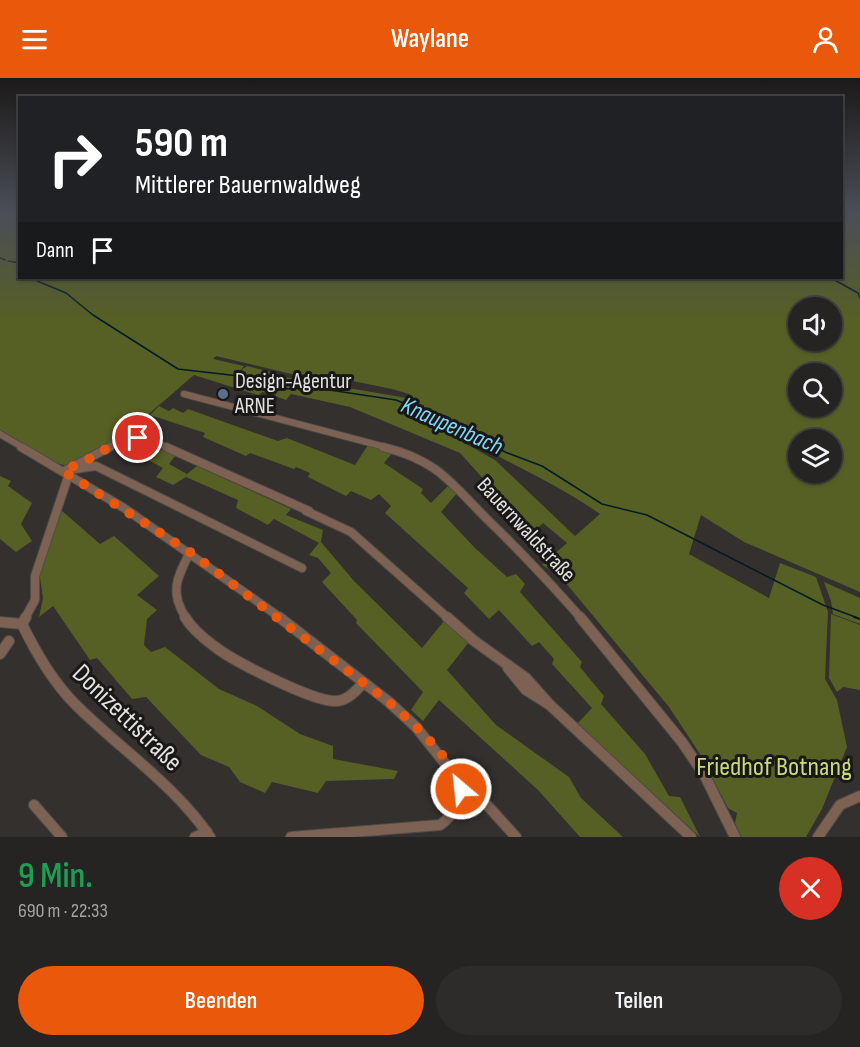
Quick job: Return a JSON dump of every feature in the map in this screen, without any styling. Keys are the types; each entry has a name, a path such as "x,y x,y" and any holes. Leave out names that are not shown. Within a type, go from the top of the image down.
{"street":[{"name":"Bauernwaldstraße","path":"184,394 400,451 427,463 445,475 531,561 656,708 705,776 735,837"},
{"path":"0,434 67,473 190,552 274,613 416,727 452,771 461,789 457,808 449,819 440,825 403,830 318,833 291,837"},
{"path":"0,622 22,624 35,600 35,576 67,473 120,440 130,437 146,439 351,532 430,604 550,705 691,837"},
{"path":"67,473 79,467 96,466 302,568"},
{"path":"190,552 176,574 174,590 179,606 189,624 209,645 227,656 325,700 336,702 346,700 363,683"},
{"name":"Donizettistraße","path":"22,624 37,656 74,704 193,812 208,835"},
{"path":"0,654 9,641"},
{"path":"461,789 469,789 477,794 516,837"},
{"path":"818,837 838,805 852,796 860,796"},
{"path":"34,805 41,816 62,837"},
{"path":"195,837 208,835"}],"green space":[{"name":"Friedhof Botnang","path":"0,248 18,248 18,279 843,279 843,248 860,248 860,592 744,542 701,515 689,554 769,598 780,563 816,577 828,612 825,679 837,700 847,747 822,809 806,837 741,837 735,823 737,813 728,808 700,754 669,707 560,576 542,565 567,543 543,523 532,533 460,453 350,407 291,394 286,400 263,392 258,395 194,375 150,413 94,455 78,463 65,465 50,461 0,430","holes":["216,356 291,374 323,375 392,389 409,394 412,399 285,377 270,390 268,388 282,375 247,366 240,371 244,366 213,359","413,401 450,432 548,482 600,514 575,536 495,460 414,415"]},
{"path":"159,406 169,411 173,408 183,413 188,409 278,441 287,438 355,465 368,445 393,452 384,463 423,489 421,493 431,503 450,484 458,492 441,512 507,577 516,574 525,584 520,592 582,662 580,667 604,696 601,704 645,754 669,796 680,797 700,837 577,724 592,708 552,664 554,659 539,642 532,646 499,610 489,619 464,593 468,588 385,513 391,506 379,494 371,500 351,491 346,496 308,477 310,473 296,467 294,469 250,453 246,456 203,437 205,433 150,415"},
{"path":"125,441 146,442 175,456 169,464 187,474 197,466 291,509 286,515 323,530 321,542 354,581 422,648 444,621 469,642 447,670 496,725 569,777 581,798 623,837 580,837 538,790 439,700 423,721 411,710 423,692 356,623 357,620 322,582 331,573 318,558 309,555 319,543 274,519 268,525 236,508 238,500 186,477 173,485 156,477 163,468 120,445"},
{"path":"0,476 11,481 8,486 32,503 21,524 32,541 16,552 0,539"},
{"path":"61,510 100,544 114,536 159,576 137,595 157,610 147,619 144,645 151,652 165,647 219,689 257,706 300,734 333,746 333,759 398,771 394,779 326,781 318,793 272,782 265,793 240,782 229,767 201,755 146,697 132,699 97,658 90,660 53,606 39,617 43,598 39,571"},
{"path":"824,582 860,598 860,624 833,614"},
{"path":"831,614 860,625 860,690 843,687 837,692 829,678"}],"waterway":[{"name":"Knaupenbach","path":"0,258 5,260"},
{"name":"Knaupenbach","path":"8,261 18,263"},
{"name":"Knaupenbach","path":"36,279 66,293 93,315 178,369 239,376 270,388 293,389 303,386 396,400 452,422 505,452 542,466 602,504 647,515 823,605 858,618"},
{"path":"833,279 858,293 860,298"},
{"name":"Knaupenbach","path":"854,617 860,619"}],"place":[{"name":"Design-Agentur ARNE","path":"223,394"}],"route":[{"path":"138,438 123,438 95,456 63,471 190,552 274,613 389,702 416,727 448,765 459,781 461,789"}]}
